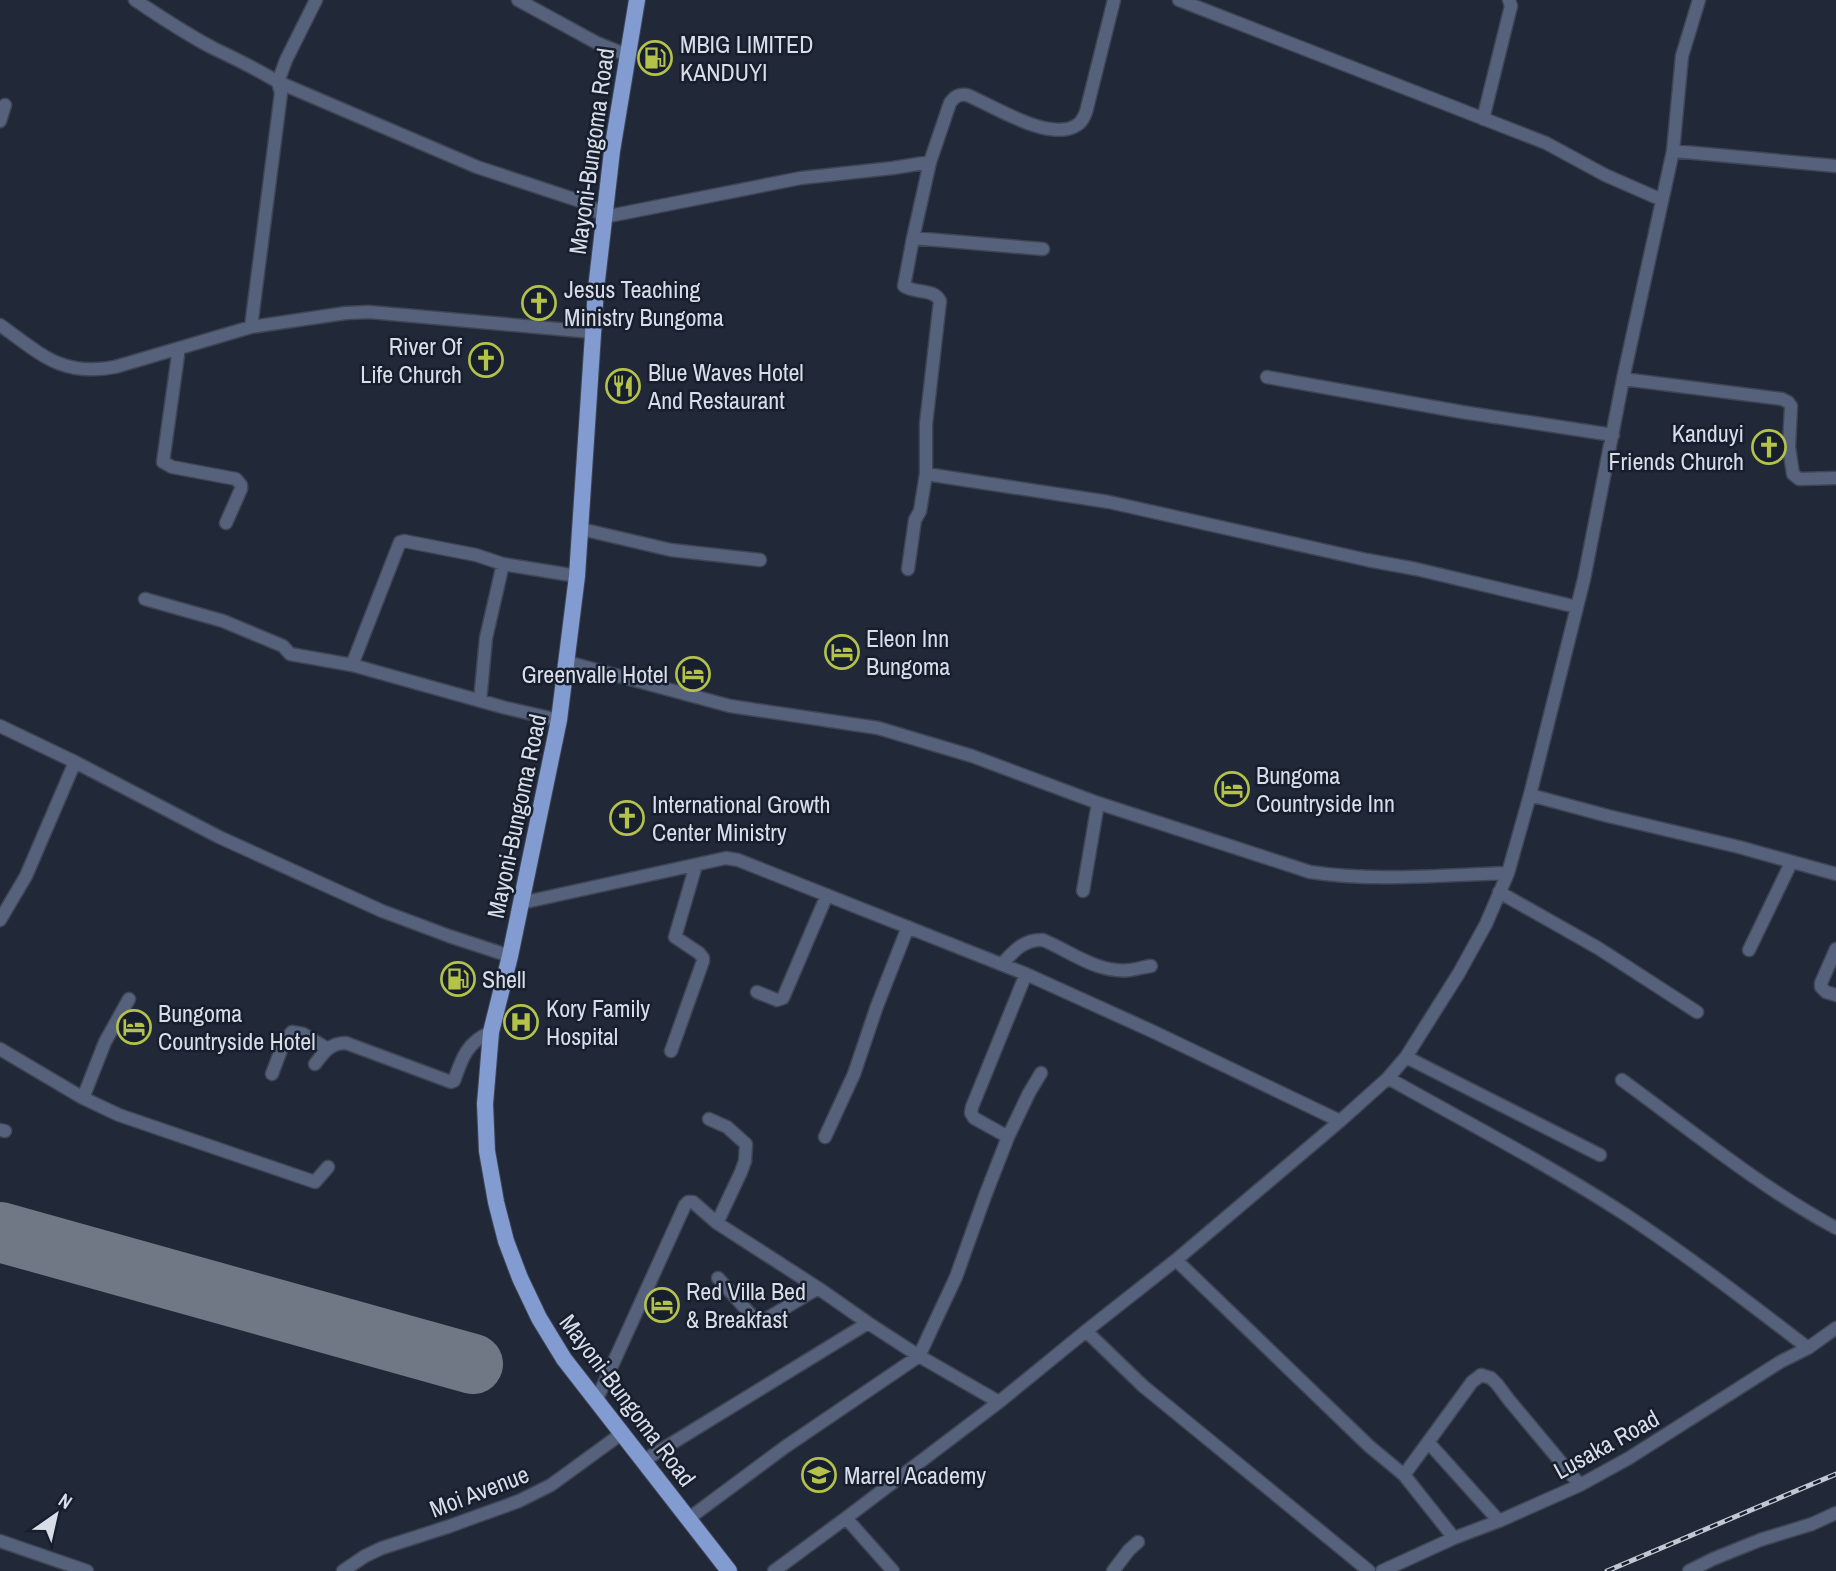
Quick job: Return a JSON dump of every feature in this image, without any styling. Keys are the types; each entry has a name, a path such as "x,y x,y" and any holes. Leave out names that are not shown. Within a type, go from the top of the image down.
{"main road":[{"name":"Mayoni-Bungoma Road","path":"637,0 604,217 592,332 581,529 567,662 559,720 510,956 491,1032 485,1104 487,1151 506,1241 539,1318 564,1359 729,1571"}],"street":[{"path":"135,0 181,30 249,64 278,82 477,167 586,203 604,217 801,178 930,162"},
{"path":"251,327 281,93 278,82 316,0"},
{"path":"908,569 915,520 920,511 926,474 926,424 940,301 934,293 911,290 904,286 903,282 930,162 950,103 961,94 1042,128 1070,129 1082,121 1086,112 1114,0"},
{"path":"1180,0 1546,143 1662,200"},
{"path":"1483,119 1511,6 1509,0"},
{"path":"774,1571 999,1402 1176,1259 1340,1121 1388,1078 1406,1057 1459,973 1486,924 1508,873 1584,579 1623,379 1673,151 1682,56 1699,0"},
{"path":"520,1 597,43 627,55"},
{"path":"0,121 5,106"},
{"path":"1673,151 1836,166"},
{"path":"913,238 1043,249"},
{"path":"0,325 39,354 78,370 115,367 251,327 346,313 369,312 592,332"},
{"path":"179,348 163,462 172,467 239,481 241,489 226,523"},
{"path":"1267,377 1462,412 1612,435"},
{"path":"1623,379 1788,401 1791,406 1789,447 1793,474 1799,479 1836,478"},
{"path":"926,474 1109,502 1577,607"},
{"path":"581,529 671,550 760,560"},
{"path":"352,665 400,542 410,541 476,555 503,564 577,576"},
{"path":"480,701 486,638 503,564"},
{"path":"145,599 223,621 283,646 290,654 352,665 559,720"},
{"path":"567,662 730,706 878,728 972,756 1098,803 1310,872 1376,878 1508,873"},
{"path":"0,726 219,837 357,899 449,936 510,956"},
{"path":"0,919 26,876 75,762"},
{"path":"1530,795 1836,874"},
{"path":"1083,891 1098,803"},
{"path":"521,903 726,858 732,859 1026,974 1340,1121"},
{"path":"1749,950 1791,863"},
{"path":"671,1051 703,961 699,953 675,937 696,865"},
{"path":"1499,892 1598,948 1697,1012"},
{"path":"757,992 777,1000 783,998 827,895"},
{"path":"825,1137 854,1074 908,927"},
{"path":"1002,964 1019,947 1035,939 1043,940 1095,965 1111,969 1128,971 1152,966"},
{"path":"1836,949 1821,987 1836,995"},
{"path":"1009,1137 974,1118 971,1113 1026,974"},
{"path":"83,1098 105,1042 130,999"},
{"path":"272,1074 284,1042 292,1032 303,1034 326,1048"},
{"path":"315,1064 326,1048 346,1043 451,1082 454,1081 470,1045 480,1036 491,1032"},
{"path":"0,1049 83,1098 119,1115 315,1182 328,1167"},
{"path":"1406,1057 1600,1156"},
{"path":"688,1519 785,1447 919,1356 956,1277 1009,1137 1041,1073"},
{"path":"1388,1078 1624,1214 1808,1348"},
{"path":"1622,1080 1750,1175 1836,1228"},
{"path":"709,1119 727,1127 746,1144 741,1172 717,1223"},
{"path":"596,1401 685,1205 693,1202 717,1223 818,1288 868,1324 999,1402"},
{"path":"1176,1259 1369,1446 1404,1475 1454,1538"},
{"path":"718,1278 753,1317 763,1321 818,1288"},
{"path":"643,1461 868,1324"},
{"name":"Lusaka Road","path":"1382,1571 1580,1485 1640,1451 1780,1362 1808,1348 1836,1328"},
{"path":"1086,1331 1143,1386 1369,1571"},
{"path":"1404,1475 1472,1382 1481,1375 1494,1380 1580,1485"},
{"name":"Moi Avenue","path":"343,1571 382,1548 488,1513 551,1485 621,1434"},
{"path":"1428,1442 1499,1521"},
{"path":"1689,1571 1760,1540 1812,1524 1836,1513"},
{"path":"846,1518 892,1571"},
{"path":"0,1541 87,1571"},
{"path":"1113,1571 1138,1542"},
{"path":"1713,1559 1719,1571"}],"runway":[{"path":"0,1232 473,1364"}],"railway":[{"path":"1607,1571 1836,1474"}],"place":[{"name":"MBIG LIMITED KANDUYI","path":"655,58"},
{"name":"Jesus Teaching Ministry Bungoma","path":"539,303"},
{"name":"River Of Life Church","path":"486,360"},
{"name":"Blue Waves Hotel And Restaurant","path":"623,386"},
{"name":"Kanduyi Friends Church","path":"1769,447"},
{"name":"Eleon Inn Bungoma","path":"842,652"},
{"name":"Greenvalle Hotel","path":"693,674"},
{"name":"Bungoma Countryside Inn","path":"1232,789"},
{"name":"International Growth Center Ministry","path":"627,818"},
{"name":"Shell","path":"458,979"},
{"name":"Kory Family Hospital","path":"521,1022"},
{"name":"Bungoma Countryside Hotel","path":"134,1027"},
{"name":"Red Villa Bed & Breakfast","path":"662,1305"},
{"name":"Marrel Academy","path":"819,1475"}]}
